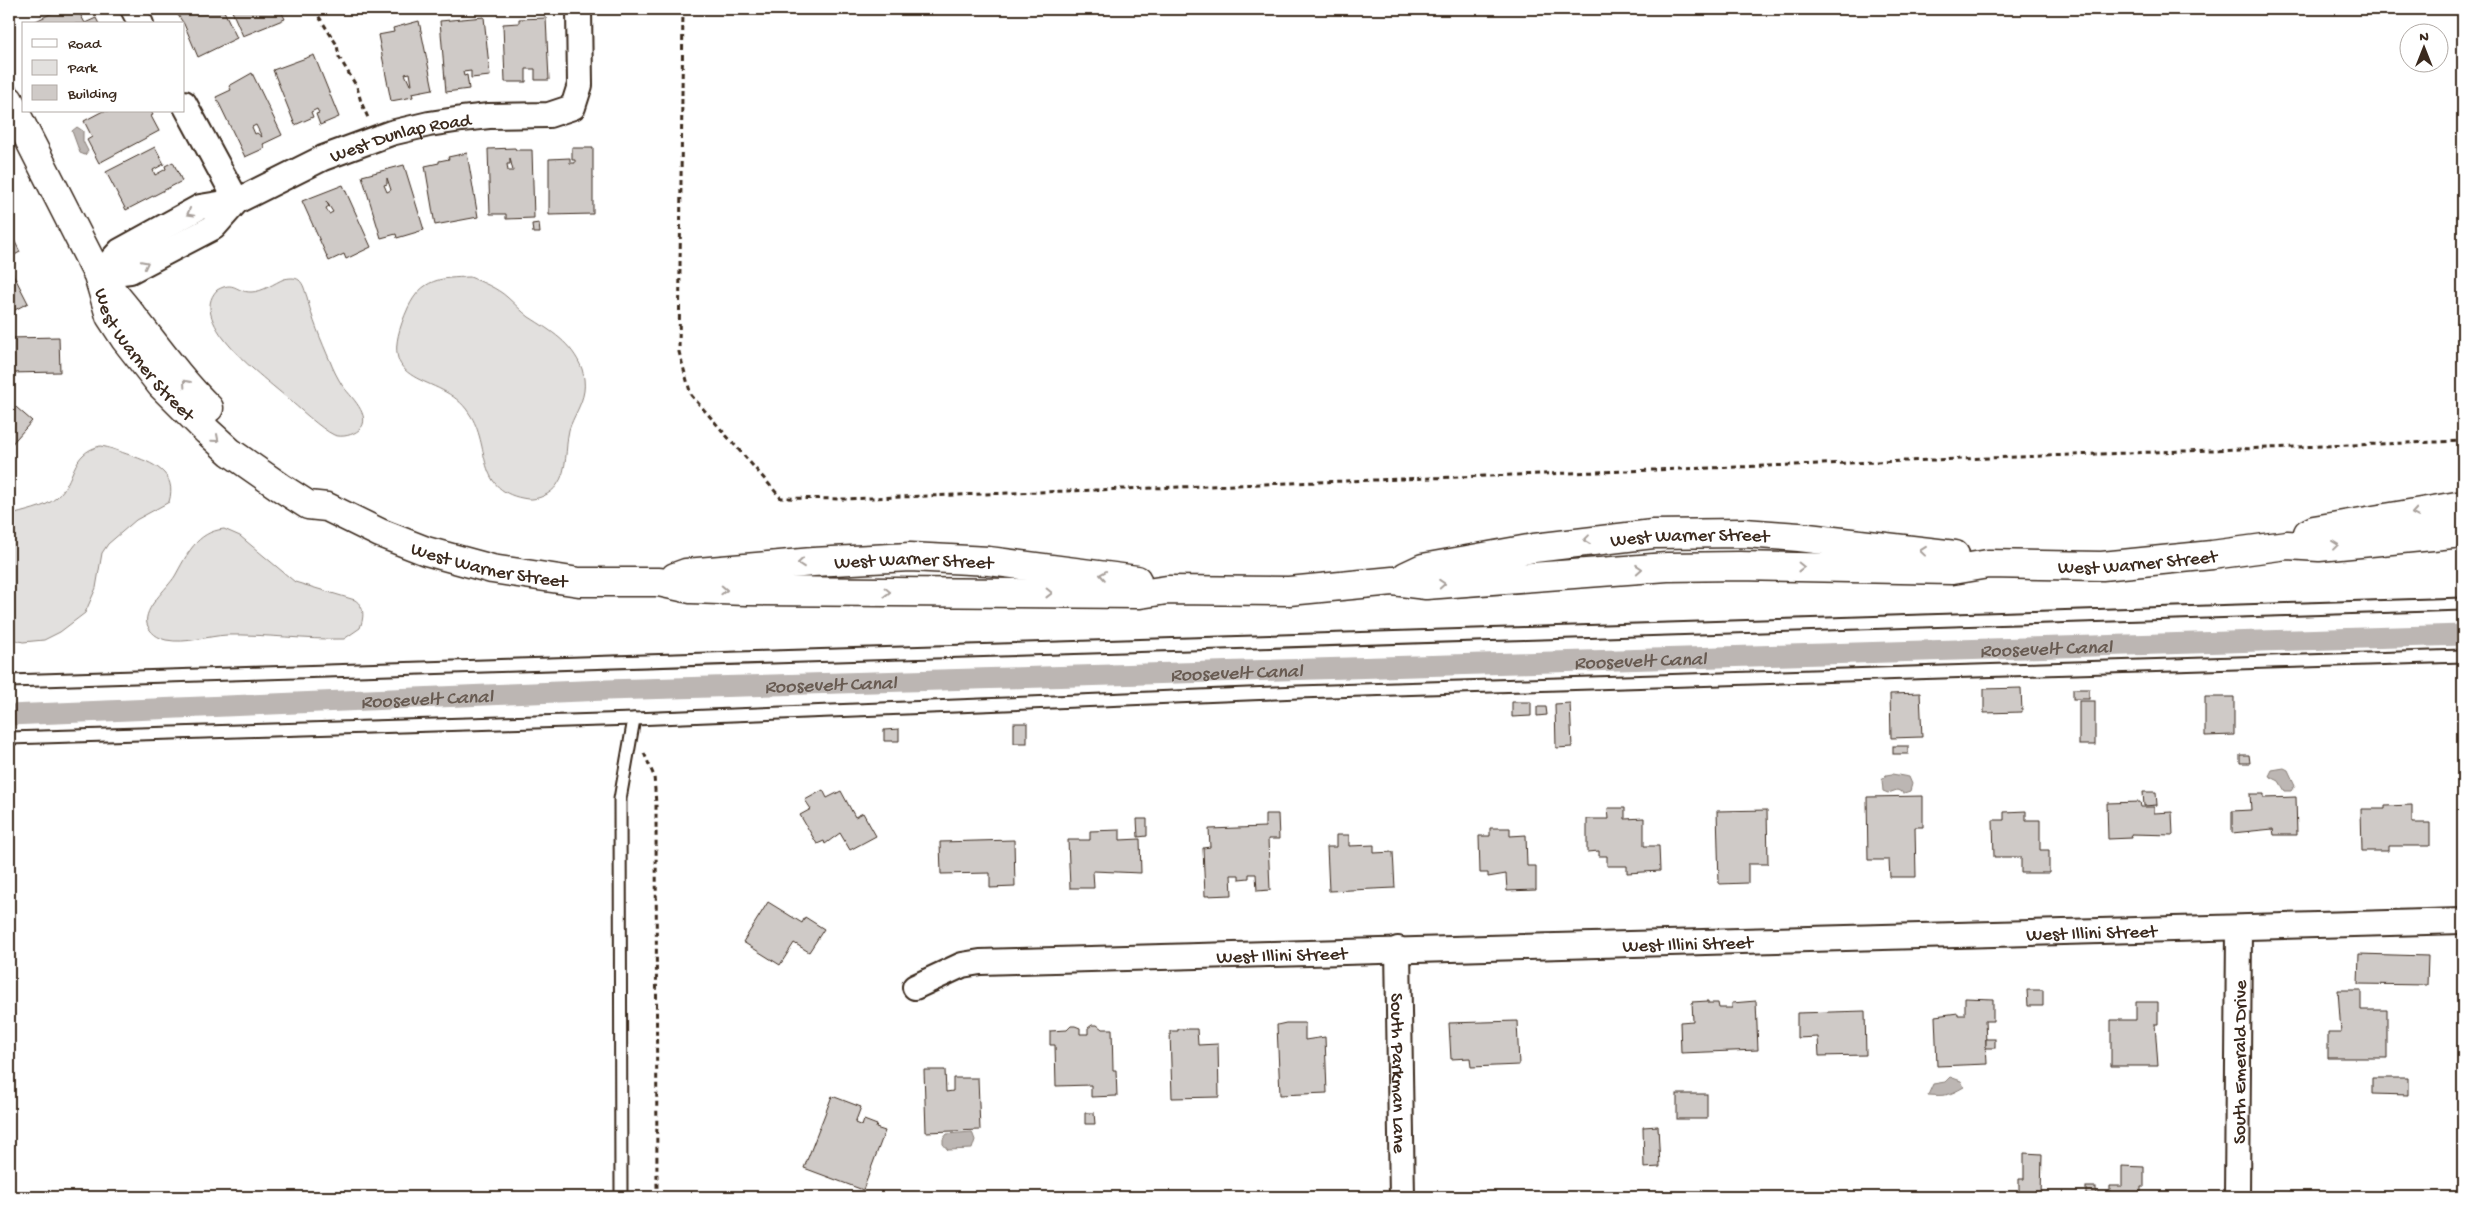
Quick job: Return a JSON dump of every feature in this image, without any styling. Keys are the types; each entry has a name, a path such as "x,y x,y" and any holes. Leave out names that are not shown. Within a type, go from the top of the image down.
{"street":[{"path":"133,9 140,22"},
{"name":"West Dunlap Road","path":"98,275 120,251 200,207 237,201 323,158 391,133 429,124 489,116 549,116 573,107 580,85 579,9"},
{"name":"West Warner Street","path":"9,100 98,275 110,316 142,362 184,408 230,452 308,505 327,507 380,533 426,551 492,569 579,582 659,582 686,573 812,562 910,557 989,561 1079,571 1134,580 1167,590 1289,591 1393,581 1426,585 1667,567 1739,566 1952,570 1988,564 2110,565 2212,555 2287,545 2320,547 2463,533"},
{"path":"185,105 237,201"},
{"name":"West Warner Street","path":"2287,545 2314,530 2463,505"},
{"name":"West Illini Street","path":"915,987 962,964 980,962 2463,921"},
{"name":"South Emerald Drive","path":"2237,1197 2239,928"},
{"name":"South Parkman Lane","path":"1398,949 1402,1197"}],"lane":[{"path":"9,681 2463,604"},
{"path":"9,738 634,719 1308,692 2463,656"},
{"path":"621,1197 620,799 634,719"}],"path":[{"path":"314,9 337,46 344,68 357,87 371,125"},
{"path":"683,9 679,352 691,395 781,498 864,498 2463,442"},
{"path":"634,719 645,757 654,776 656,804 657,1197"}],"green space":[{"path":"470,277 499,291 529,317 560,338 573,352 582,369 584,391 569,430 563,473 554,488 548,494 540,497 528,499 511,495 499,487 491,477 486,466 476,426 469,413 457,399 413,376 403,367 397,354 398,335 413,298 426,285 441,279"},
{"path":"296,278 302,284 311,313 334,370 362,413 363,425 359,430 347,436 334,435 316,423 247,364 232,349 212,318 210,303 217,290 231,286 246,292 255,292 284,279"},
{"path":"100,446 138,458 161,470 170,483 169,502 136,520 108,544 102,553 96,588 85,613 60,632 44,640 23,642 9,638 9,516 40,507 56,498 63,491 83,455"},
{"path":"224,529 240,536 295,582 355,600 361,606 363,613 360,628 344,639 227,635 174,641 155,635 147,624 147,618 152,605 175,576 199,540 214,531"}],"shaded area":[{"path":"77,127 83,131 83,141 88,151 85,155 80,153 72,131"},
{"path":"2284,768 2288,770 2295,785 2291,791 2285,791 2279,781 2269,776 2272,770"},
{"path":"1892,774 1909,777 1912,784 1910,791 1904,793 1897,790 1888,793 1883,791 1882,780 1886,775"},
{"path":"1950,1077 1961,1081 1964,1087 1947,1095 1928,1095 1933,1084 1945,1082"},
{"path":"972,1132 975,1140 972,1149 948,1150 943,1144 943,1139 947,1134"}],"building":[{"path":"60,9 90,9 80,14 84,22 34,22"},
{"path":"174,9 223,9 237,38 198,57 185,26 185,22 183,22"},
{"path":"231,9 280,9 285,19 243,36"},
{"path":"484,17 490,76 471,78 471,71 463,72 464,76 467,75 469,89 446,92 440,21"},
{"path":"96,18 98,22 87,22"},
{"path":"546,18 549,80 535,80 535,69 526,69 526,82 505,82 503,24 519,23 519,19"},
{"path":"419,21 433,89 412,93 413,97 391,101 378,35 394,32 393,28","holes":["410,73 412,85 410,85 405,74"]},
{"path":"314,55 339,117 320,125 316,114 319,113 317,109 311,112 313,117 295,125 273,70"},
{"path":"252,73 282,135 263,144 265,148 245,157 216,97 231,90 229,86","holes":["256,125 262,137 257,133 255,134 252,127"]},
{"path":"101,112 152,112 153,115 151,116 159,131 99,163 87,140 92,137 84,121"},
{"path":"155,147 164,164 153,170 155,175 166,169 165,166 173,162 182,181 126,210 106,172"},
{"path":"515,148 516,150 532,150 534,218 506,219 506,214 490,214 488,149","holes":["510,158 513,171 508,171 507,164 510,164"]},
{"path":"572,148 593,148 593,214 549,215 549,159 570,158 570,163 575,163 575,160 572,160"},
{"path":"467,153 478,217 435,225 425,166 439,163 439,161 449,159 448,157"},
{"path":"404,165 424,230 397,238 396,234 381,238 362,176","holes":["387,178 391,190 387,192 384,185 387,184"]},
{"path":"343,185 371,247 346,259 344,254 329,261 302,201","holes":["326,201 333,212 329,214 326,208 329,206"]},
{"path":"539,223 540,233 533,233 532,224"},
{"path":"9,230 20,252 9,258"},
{"path":"9,269 28,303 9,313"},
{"path":"59,337 60,372 9,373 9,338"},
{"path":"9,401 32,421 9,447"},
{"path":"2021,688 2022,712 1984,713 1984,689"},
{"path":"2073,689 2089,689 2089,699 2073,699"},
{"path":"1920,693 1922,737 1891,738 1890,694"},
{"path":"2205,697 2234,697 2234,735 2205,736"},
{"path":"2079,701 2095,701 2095,745 2079,745"},
{"path":"1512,702 1531,702 1531,716 1512,717"},
{"path":"1570,703 1572,747 1556,748 1555,704"},
{"path":"1537,707 1546,707 1547,715 1537,716"},
{"path":"1014,723 1027,723 1027,743 1014,743"},
{"path":"899,729 899,741 884,741 884,730"},
{"path":"1893,746 1908,746 1908,754 1893,754"},
{"path":"2240,755 2249,755 2250,763 2240,763"},
{"path":"823,790 827,798 841,791 855,817 863,813 876,836 850,850 840,833 825,844 824,841 817,844 800,815 811,809 805,800"},
{"path":"2143,792 2156,792 2157,805 2144,806"},
{"path":"2250,794 2264,794 2264,798 2296,797 2297,835 2274,835 2273,829 2232,833 2232,811 2251,810"},
{"path":"1923,796 1923,827 1915,827 1916,877 1890,877 1889,860 1868,860 1867,797"},
{"path":"2140,802 2141,807 2154,807 2154,813 2172,812 2173,835 2131,834 2132,838 2108,839 2107,803"},
{"path":"2412,805 2412,823 2430,823 2430,846 2388,846 2388,851 2362,851 2361,809 2385,809 2385,806"},
{"path":"1608,808 1625,808 1625,819 1644,818 1644,846 1659,846 1660,871 1627,873 1627,866 1607,866 1607,856 1599,856 1599,851 1587,852 1587,819 1609,819"},
{"path":"1767,810 1768,864 1748,864 1748,883 1719,884 1717,811"},
{"path":"2026,811 2026,820 2040,820 2040,850 2049,850 2049,873 2021,873 2021,857 1994,857 1993,820 2004,820 2004,812"},
{"path":"1265,814 1278,814 1279,839 1268,839 1270,890 1257,891 1256,874 1249,874 1249,878 1239,879 1239,875 1231,875 1232,895 1205,896 1203,848 1210,847 1209,829 1265,827"},
{"path":"1137,819 1147,819 1147,836 1138,837"},
{"path":"1490,828 1510,828 1510,836 1526,835 1527,866 1536,866 1536,890 1507,891 1506,874 1488,877 1488,873 1480,873 1479,836 1490,836"},
{"path":"1120,830 1120,840 1140,839 1141,873 1093,871 1094,888 1070,888 1068,840 1090,840 1090,831"},
{"path":"1336,835 1349,835 1349,846 1374,845 1374,853 1393,852 1395,888 1329,891 1327,847 1336,847"},
{"path":"1014,840 1015,887 990,888 990,873 941,874 940,842"},
{"path":"768,902 802,923 805,917 824,929 809,952 794,943 780,965 743,942"},
{"path":"2359,954 2428,956 2427,985 2358,984"},
{"path":"2027,990 2043,990 2043,1006 2028,1006"},
{"path":"2338,990 2361,990 2361,1010 2387,1010 2387,1058 2328,1058 2328,1033 2341,1033"},
{"path":"1965,998 1993,999 1993,1021 1985,1021 1987,1064 1937,1066 1935,1016 1958,1013 1958,1015 1965,1015"},
{"path":"1708,1001 1708,1003 1718,1003 1719,1008 1732,1008 1732,1003 1756,1001 1758,1050 1681,1053 1680,1022 1693,1021 1692,1002"},
{"path":"2136,1002 2158,1002 2158,1024 2155,1024 2158,1066 2111,1066 2111,1020 2136,1020"},
{"path":"1865,1011 1866,1055 1819,1056 1818,1037 1797,1038 1797,1013"},
{"path":"1517,1021 1519,1065 1471,1067 1470,1058 1451,1059 1449,1023"},
{"path":"1305,1023 1305,1040 1325,1037 1327,1093 1280,1095 1277,1025"},
{"path":"1092,1025 1097,1025 1102,1029 1112,1029 1113,1070 1116,1070 1117,1096 1091,1097 1091,1085 1056,1086 1055,1045 1050,1045 1050,1031 1067,1030 1071,1026 1075,1026 1080,1028 1080,1034 1088,1034 1088,1028"},
{"path":"1178,1029 1197,1029 1198,1045 1218,1044 1219,1097 1172,1098 1170,1031 1178,1031"},
{"path":"1986,1039 1995,1039 1995,1048 1986,1048"},
{"path":"924,1070 945,1070 946,1092 953,1091 953,1078 978,1078 980,1130 926,1132"},
{"path":"2372,1078 2408,1078 2408,1095 2372,1094"},
{"path":"1677,1094 1707,1094 1707,1119 1677,1119"},
{"path":"832,1096 861,1107 855,1123 862,1126 864,1120 877,1125 876,1128 885,1131 863,1190 804,1168"},
{"path":"1085,1113 1094,1113 1095,1124 1085,1124"},
{"path":"1658,1126 1660,1167 1644,1168 1643,1127"},
{"path":"2024,1153 2042,1154 2041,1197 2019,1197 2019,1179 2024,1179"},
{"path":"2122,1166 2144,1167 2144,1187 2141,1187 2141,1197 2110,1197 2110,1186 2122,1186"},
{"path":"2086,1187 2096,1187 2096,1197 2086,1197"}],"waterway":[{"name":"Roosevelt Canal","path":"9,715 606,690 2463,635"}]}
